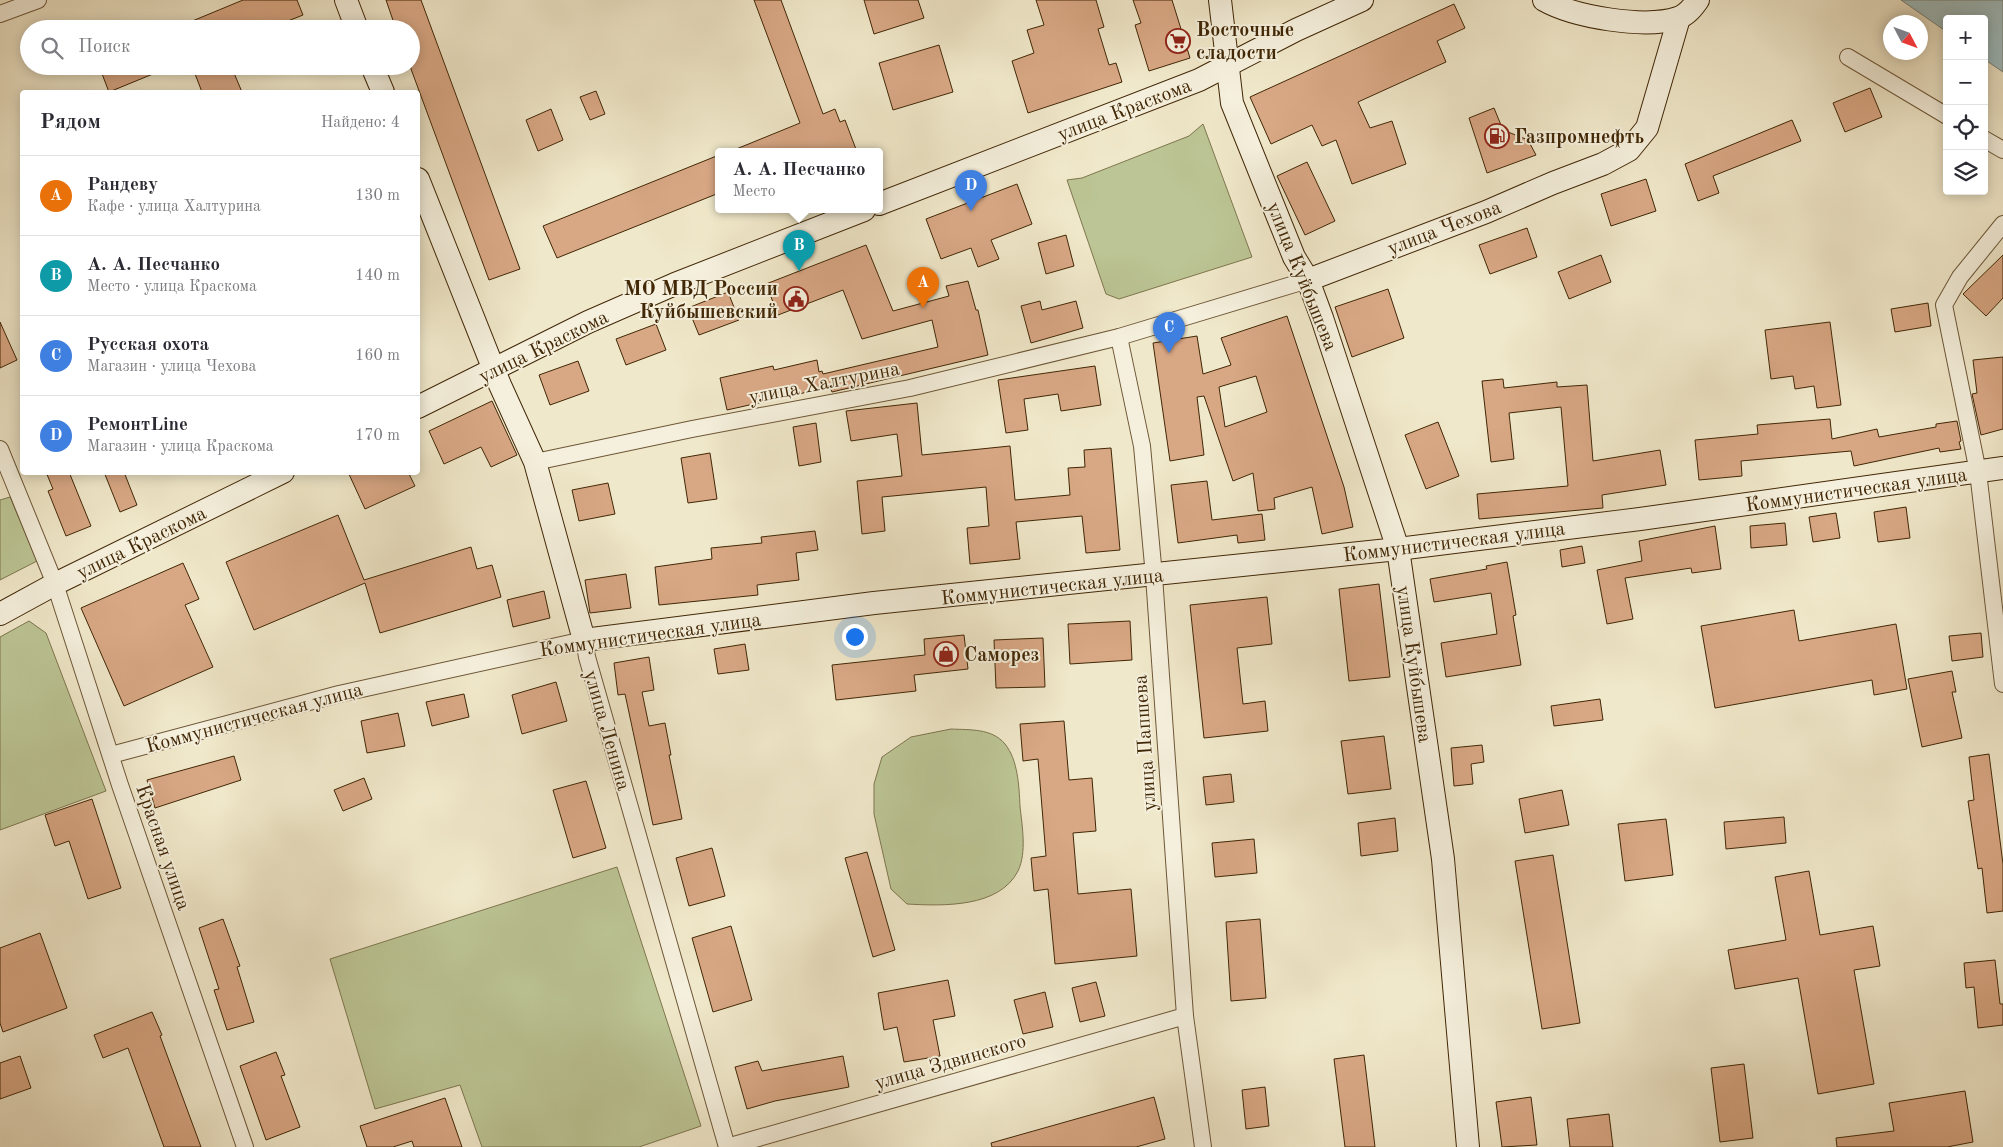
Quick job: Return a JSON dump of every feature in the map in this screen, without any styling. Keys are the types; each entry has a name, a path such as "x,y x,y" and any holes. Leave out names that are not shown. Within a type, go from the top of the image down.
{"street":[{"path":"0,14 38,0"},
{"path":"346,0 354,20"},
{"name":"улица Куйбышева","path":"1220,0 1232,103 1294,257 1308,280 1398,549 1443,859 1468,1147"},
{"name":"улица Краскома","path":"883,202 1199,80 1228,64 1362,0"},
{"path":"1544,0 1577,13 1624,21 1689,9"},
{"name":"улица Чехова","path":"1119,337 1308,280 1603,164 1629,150 1647,128 1689,9"},
{"path":"1848,57 1943,114"},
{"path":"376,75 382,90"},
{"path":"1988,141 2003,150"},
{"name":"улица Ленина","path":"420,184 494,369 535,462 587,657 727,1147"},
{"name":"улица Краскома","path":"420,406 588,322 675,284 856,213"},
{"path":"2003,224 1960,276 1944,305 1978,472 2003,684"},
{"name":"улица Халтурина","path":"535,462 692,429 910,388 1119,337"},
{"name":"улица Папшева","path":"1119,337 1142,446 1154,576 1184,1016 1203,1147"},
{"name":"Красная улица","path":"0,449 54,584 245,1147"},
{"name":"Коммунистическая улица","path":"111,756 339,694 584,640 874,604 1398,549 1640,519 2003,468"},
{"name":"улица Краскома","path":"0,614 54,584 277,475"},
{"name":"улица Здвинского","path":"727,1147 1184,1016"}],"green space":[{"path":"1203,124 1252,257 1119,299 1106,294 1067,180 1082,178 1189,136"},
{"path":"10,497 37,561 0,580 0,500"},
{"path":"29,621 46,633 106,791 0,830 0,637"},
{"path":"951,729 987,732 1000,739 1009,750 1015,765 1018,782 1023,839 1021,864 1009,883 998,892 984,898 953,904 907,904 891,889 874,814 874,784 882,757 911,737"},
{"path":"617,867 701,1126 639,1147 482,1147 460,1085 375,1109 330,959"}],"water":[{"path":"1901,0 2003,0 2003,72 1988,62 1988,15 1943,15 1943,29 1928,19 1928,15 1923,15"}],"building":[{"path":"243,0 297,0 303,15 290,20 195,20"},
{"path":"386,0 421,0 520,269 489,280 413,75 420,75 420,20 393,20"},
{"path":"754,0 781,0 823,114 835,109 840,122 845,120 856,148 739,148 800,123"},
{"path":"864,0 918,0 924,18 874,34"},
{"path":"1036,0 1096,0 1104,27 1098,29 1109,65 1116,63 1122,82 1028,113 1012,61 1034,53 1027,30 1044,25"},
{"path":"1133,0 1172,0 1190,58 1149,71 1135,25 1141,23"},
{"path":"1454,4 1465,28 1437,41 1446,62 1358,102 1370,128 1392,121 1406,164 1352,184 1336,140 1322,146 1312,125 1271,144 1250,97"},
{"path":"939,45 953,92 893,110 879,63"},
{"path":"102,75 150,75 114,90 108,90"},
{"path":"195,75 235,75 241,90 201,90"},
{"path":"1870,88 1882,117 1845,132 1833,103"},
{"path":"596,91 605,114 590,120 580,97"},
{"path":"1494,108 1503,130 1528,140 1536,155 1487,173 1469,118"},
{"path":"551,109 563,140 538,151 526,120"},
{"path":"1792,120 1801,141 1713,176 1719,193 1698,201 1685,164"},
{"path":"715,157 715,195 557,258 543,226"},
{"path":"1307,162 1335,221 1305,235 1277,176"},
{"path":"1646,179 1656,211 1611,226 1601,194"},
{"path":"1017,184 1032,224 991,240 999,259 978,267 971,248 941,259 926,219"},
{"path":"1527,228 1537,257 1490,274 1479,245"},
{"path":"1066,235 1074,266 1046,274 1038,243"},
{"path":"866,245 893,311 949,296 946,286 968,281 976,310 978,310 988,355 832,392 830,387 727,410 720,378 773,366 774,370 817,360 819,372 822,371 823,374 938,347 932,320 862,339 843,290 778,315 766,284"},
{"path":"1601,255 1611,282 1569,299 1558,272"},
{"path":"2003,255 2003,298 1986,316 1963,294"},
{"path":"1388,289 1404,338 1352,357 1335,307"},
{"path":"728,292 739,320 699,335 688,308"},
{"path":"1040,301 1042,310 1076,301 1083,328 1031,343 1021,306"},
{"path":"1928,303 1931,326 1895,332 1891,309"},
{"path":"1287,316 1344,487 1353,527 1322,534 1312,487 1274,498 1275,509 1258,511 1253,473 1233,481 1204,396 1197,397 1204,455 1170,461 1153,343 1197,336 1203,374 1231,365 1221,338","holes":["1256,376 1267,412 1225,427 1219,387"]},
{"path":"0,322 17,360 0,368"},
{"path":"1830,322 1841,405 1817,408 1814,386 1795,389 1793,376 1771,379 1765,330"},
{"path":"656,324 666,350 626,365 616,339"},
{"path":"2003,357 2003,429 1981,435 1972,394 1977,393 1973,360"},
{"path":"578,361 589,391 550,405 539,375"},
{"path":"1095,366 1101,405 1061,411 1058,394 1024,399 1028,430 1006,433 998,380"},
{"path":"1503,379 1504,388 1557,382 1557,387 1587,385 1593,461 1660,450 1666,485 1602,495 1603,508 1479,519 1477,494 1568,486 1561,407 1509,413 1514,459 1491,462 1482,381"},
{"path":"492,401 517,455 491,467 481,447 444,464 429,431"},
{"path":"917,403 922,455 1010,446 1015,500 1070,495 1068,468 1085,467 1084,450 1111,448 1120,550 1086,553 1082,516 1016,522 1020,559 970,564 967,528 989,526 986,487 882,497 885,531 862,534 857,481 902,476 897,434 851,441 846,411"},
{"path":"1830,419 1832,439 1877,429 1879,437 1936,427 1936,424 1957,421 1961,449 1940,452 1939,448 1854,466 1851,451 1741,461 1742,476 1699,480 1695,440 1758,434 1757,425"},
{"path":"1438,422 1459,476 1426,489 1405,435"},
{"path":"816,423 821,462 799,466 793,427"},
{"path":"710,453 717,499 688,503 681,458"},
{"path":"47,475 70,475 91,526 66,536 48,491 53,489"},
{"path":"105,475 125,475 137,505 120,512"},
{"path":"349,475 410,475 415,486 365,509"},
{"path":"1207,481 1212,520 1262,514 1265,540 1238,543 1237,535 1178,543 1171,485"},
{"path":"608,483 615,514 579,521 572,490"},
{"path":"1906,507 1910,538 1878,542 1874,512"},
{"path":"1836,513 1840,538 1813,542 1809,517"},
{"path":"338,515 364,580 471,547 477,569 492,565 501,597 380,633 365,583 254,630 226,562"},
{"path":"1785,523 1787,545 1751,548 1750,526"},
{"path":"1715,526 1721,569 1692,573 1691,568 1625,578 1633,619 1607,624 1597,570 1642,561 1639,541"},
{"path":"815,531 818,550 796,553 799,580 757,585 758,595 659,605 655,567 712,559 711,548 762,543 761,537"},
{"path":"1582,546 1585,563 1562,567 1560,550"},
{"path":"1507,562 1516,615 1513,616 1521,665 1446,677 1441,643 1497,634 1491,593 1434,602 1430,579 1487,569 1486,566"},
{"path":"183,563 199,599 185,605 213,667 124,706 81,608"},
{"path":"626,574 631,608 590,613 585,580"},
{"path":"1379,584 1390,677 1349,681 1339,589"},
{"path":"544,591 550,618 513,627 507,600"},
{"path":"1267,597 1272,644 1237,648 1243,704 1265,701 1268,731 1204,738 1190,605"},
{"path":"1794,610 1799,641 1896,624 1907,689 1874,695 1872,680 1715,708 1701,626"},
{"path":"1130,621 1132,660 1070,664 1068,624"},
{"path":"1981,633 1983,657 1952,661 1949,636"},
{"path":"964,635 968,669 914,675 916,691 836,700 832,665 925,655 924,639"},
{"path":"1043,638 1045,687 996,688 994,640"},
{"path":"745,644 749,670 718,674 714,649"},
{"path":"649,657 654,690 642,692 649,726 665,723 671,755 669,755 682,819 653,825 625,694 618,695 614,663"},
{"path":"1952,671 1956,692 1952,692 1962,738 1922,747 1908,679"},
{"path":"556,682 567,721 522,734 512,695"},
{"path":"464,694 469,717 432,726 426,702"},
{"path":"1600,699 1603,720 1554,726 1551,706"},
{"path":"398,713 405,746 367,753 361,721"},
{"path":"1064,721 1069,780 1092,778 1096,831 1073,833 1078,894 1131,889 1137,956 1055,964 1048,889 1034,891 1031,858 1046,856 1038,759 1023,761 1020,724"},
{"path":"1384,736 1391,789 1348,794 1341,741"},
{"path":"1482,745 1484,762 1471,764 1473,784 1454,786 1451,748"},
{"path":"1989,754 2003,864 2003,911 1987,913 1982,868 1978,869 1968,801 1974,800 1969,757"},
{"path":"234,756 241,780 155,808 147,780"},
{"path":"1231,774 1234,802 1206,805 1203,777"},
{"path":"364,778 372,799 343,811 334,790"},
{"path":"586,781 606,848 573,858 553,790"},
{"path":"1562,790 1569,825 1525,833 1519,799"},
{"path":"92,799 121,888 88,899 69,841 55,846 45,815"},
{"path":"1784,817 1786,843 1726,849 1724,822"},
{"path":"1395,818 1398,851 1361,856 1358,823"},
{"path":"1666,819 1673,875 1625,881 1618,824"},
{"path":"1254,839 1257,873 1215,877 1212,843"},
{"path":"712,848 725,896 689,906 676,858"},
{"path":"867,852 895,950 873,957 845,858"},
{"path":"1553,855 1580,1023 1542,1029 1515,861"},
{"path":"1809,871 1820,935 1873,926 1880,966 1854,970 1874,1084 1818,1094 1798,978 1735,989 1728,950 1786,940 1775,877"},
{"path":"223,919 240,966 237,967 254,1022 227,1030 214,990 219,989 199,928"},
{"path":"1260,919 1266,998 1231,1001 1226,922"},
{"path":"731,926 752,1000 713,1012 692,938"},
{"path":"40,933 67,1008 3,1032 0,1023 0,948"},
{"path":"1995,960 2000,1004 2003,1004 2003,1025 1978,1028 1974,987 1966,988 1964,963"},
{"path":"948,980 955,1016 933,1020 940,1056 904,1062 897,1027 884,1030 878,993"},
{"path":"1096,982 1105,1016 1080,1022 1072,988"},
{"path":"1045,992 1053,1027 1023,1034 1014,1000"},
{"path":"152,1012 162,1035 160,1036 201,1147 164,1147 128,1048 103,1058 94,1035"},
{"path":"276,1052 285,1075 281,1076 300,1127 266,1140 240,1066"},
{"path":"1364,1055 1375,1147 1345,1147 1334,1059"},
{"path":"20,1056 31,1088 0,1099 0,1063"},
{"path":"843,1056 849,1087 775,1101 747,1109 735,1067 758,1061 762,1071"},
{"path":"1744,1064 1753,1138 1720,1142 1711,1068"},
{"path":"1265,1087 1269,1126 1246,1129 1242,1090"},
{"path":"1965,1091 1973,1142 1947,1147 1837,1147 1836,1138 1894,1131 1889,1103"},
{"path":"1154,1097 1165,1139 1136,1147 992,1147 991,1143"},
{"path":"1531,1097 1537,1145 1502,1147 1496,1102"},
{"path":"445,1098 462,1147 414,1147 412,1141 393,1147 367,1147 360,1126"},
{"path":"1609,1114 1613,1147 1570,1147 1567,1119"}],"place":[{"name":"Восточные сладости","path":"1178,41"},
{"name":"Газпромнефть","path":"1497,136"},
{"name":"РемонтLine","path":"971,211"},
{"name":"А. А. Песчанко","path":"799,271"},
{"name":"МО МВД России Куйбышевский","path":"796,299"},
{"name":"Рандеву","path":"923,308"},
{"name":"Русская охота","path":"1169,353"},
{"name":"Саморез","path":"946,654"}]}
